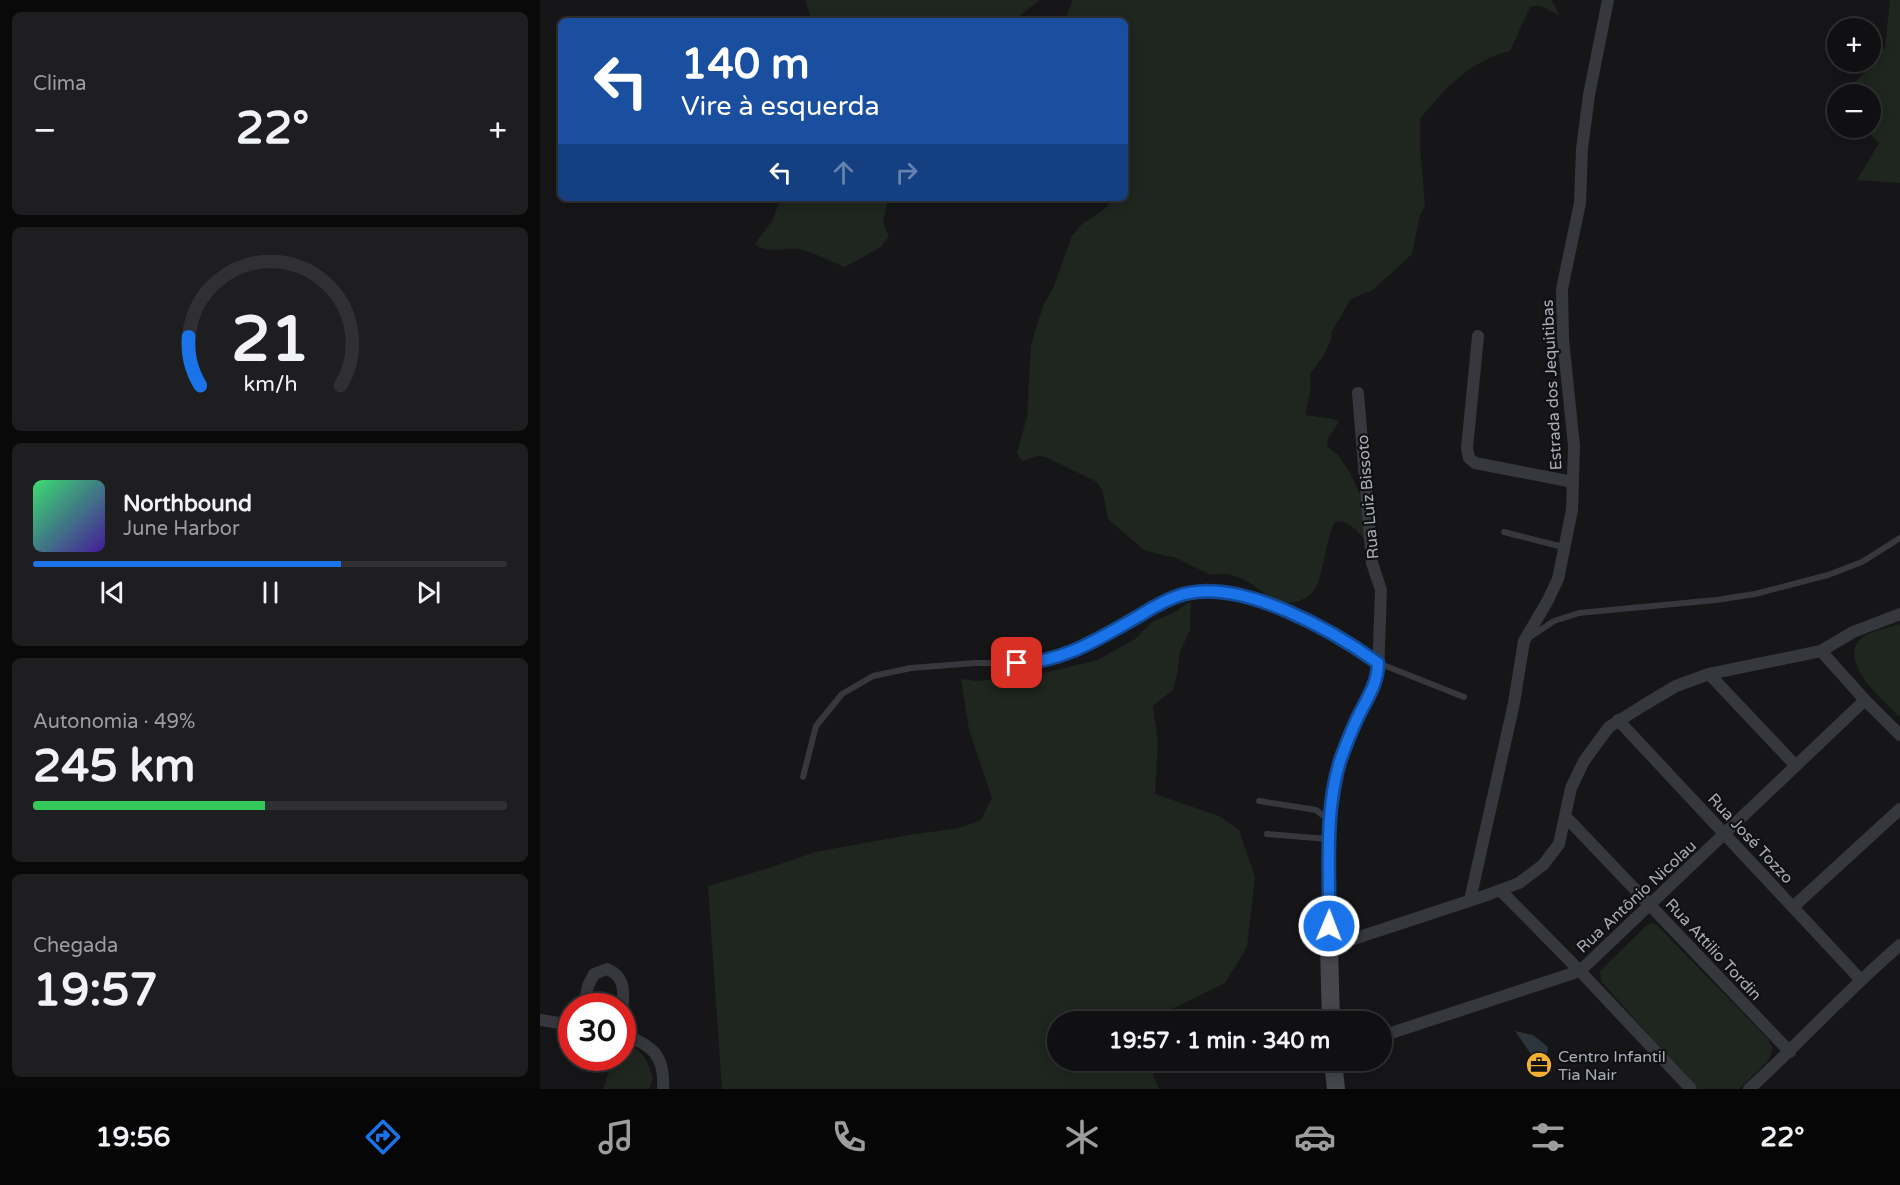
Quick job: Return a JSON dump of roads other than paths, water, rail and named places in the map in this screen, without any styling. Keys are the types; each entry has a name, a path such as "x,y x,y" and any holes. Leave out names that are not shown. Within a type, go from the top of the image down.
{"street":[{"name":"Estrada dos Jequitibas","path":"1470,900 1514,703 1524,641 1558,579 1572,510 1574,446 1563,339 1562,290 1580,203 1582,149 1589,95 1608,0"},
{"path":"1478,336 1467,448 1469,458 1475,463 1573,482"},
{"name":"Rua Luiz Bissoto","path":"1331,1011 1328,839 1330,820 1340,763 1356,721 1378,675 1381,590 1372,563 1358,393"},
{"path":"1329,947 1519,883 1543,865 1559,844 1571,789 1584,761 1609,727 1676,686 1709,674 1821,651 1853,632 1900,614"},
{"path":"1821,651 1900,735"},
{"path":"1709,674 1796,766"},
{"name":"Rua Antônio Nicolau","path":"1392,1033 1580,971 1865,700"},
{"name":"Rua José Tozzo","path":"1618,720 1860,979"},
{"path":"1793,907 1900,810"},
{"name":"Rua Attilio Tordin","path":"1565,816 1790,1052"},
{"path":"1500,890 1691,1089"},
{"path":"1749,1089 1790,1052 1860,979 1900,945"},
{"path":"587,993 594,974 607,969 615,972 623,983 623,993"},
{"path":"540,1020 558,1023"},
{"path":"636,1040 649,1046 660,1062 663,1089"},
{"path":"1334,1071 1336,1089"}],"lane":[{"path":"1504,532 1563,547"},
{"path":"1524,641 1554,621 1579,613 1716,600 1755,594 1817,578 1862,562 1900,538"},
{"path":"803,777 816,726 842,694 873,676 911,668 975,663 1037,663 1074,652 1142,614 1187,593 1234,593 1266,603 1351,644 1378,663 1464,697"},
{"path":"1259,801 1316,810 1330,820"},
{"path":"1267,834 1328,839"}],"place":[{"name":"Centro Infantil Tia Nair","path":"1539,1065"}]}
